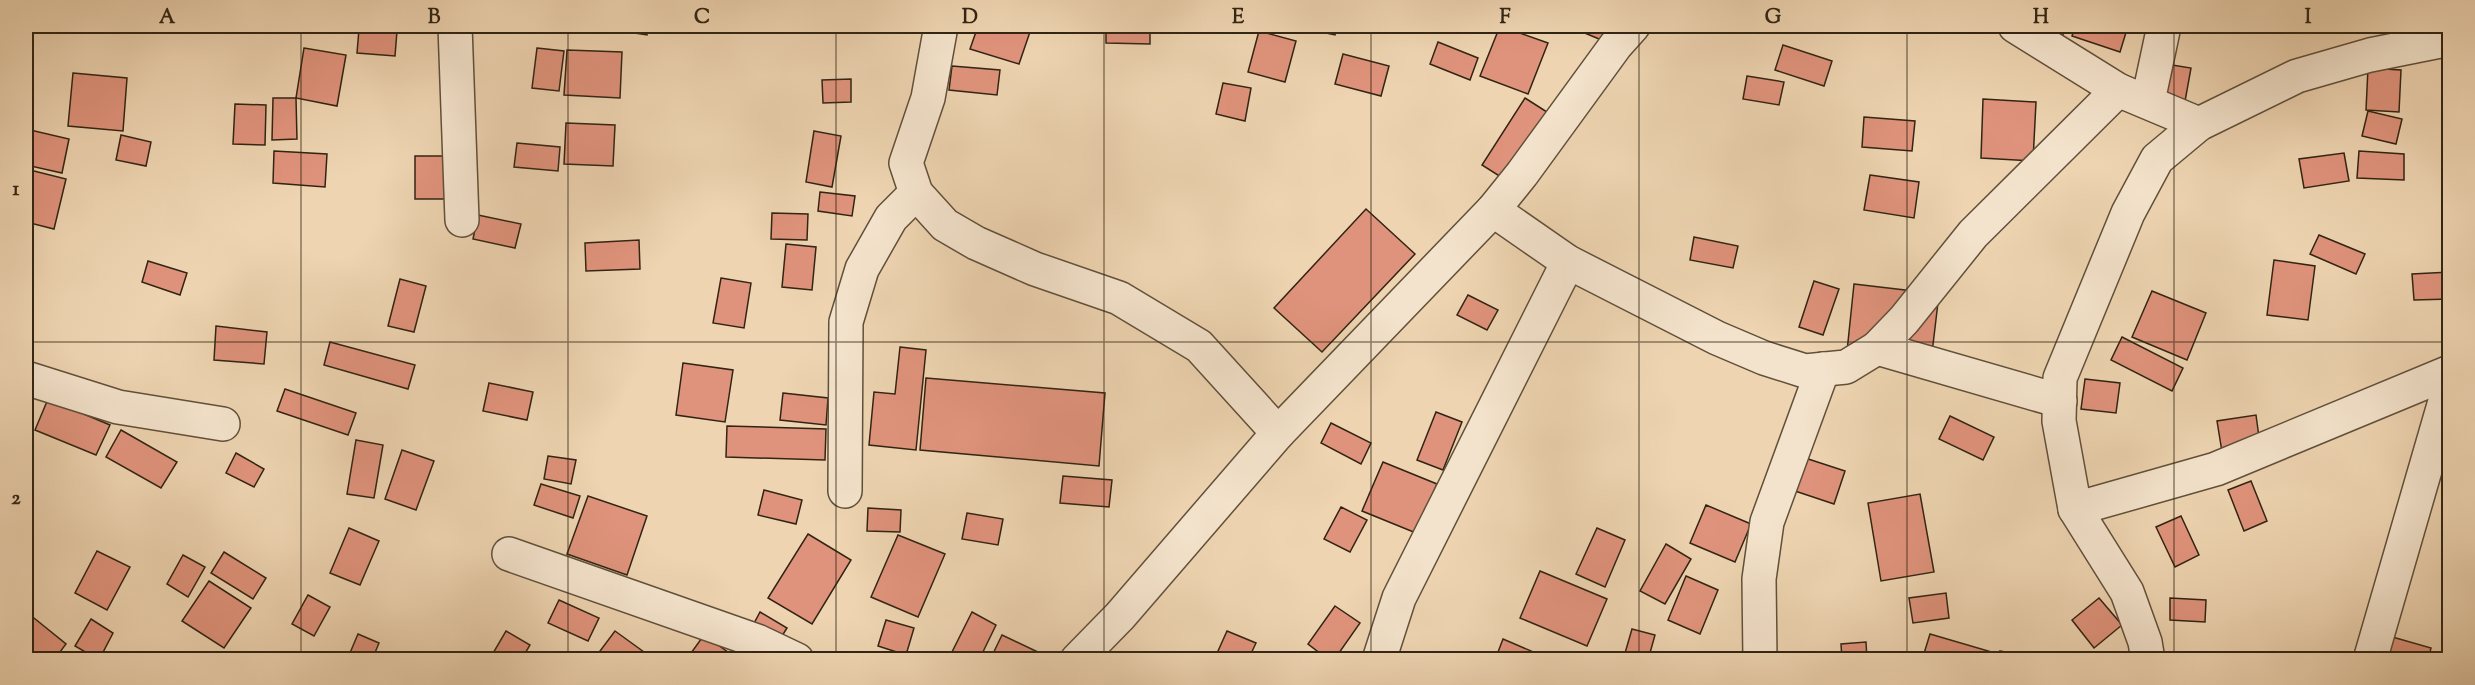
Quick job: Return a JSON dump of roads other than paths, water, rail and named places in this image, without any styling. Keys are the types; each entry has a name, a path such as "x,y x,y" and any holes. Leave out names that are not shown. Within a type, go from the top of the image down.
{"street":[{"path":"455,26 462,220"},
{"path":"941,26 928,98 906,163 916,193 945,225 976,243 1035,269 1119,298 1199,346 1278,433"},
{"path":"1077,660 1120,616 1278,433 1493,210 1616,45 1633,26"},
{"path":"2015,26 2133,96 2199,124"},
{"path":"1493,210 1568,262 1718,338 1764,358 1805,371 1846,367 1877,348 1904,320 1973,234 2133,96 2164,26"},
{"path":"2148,660 2145,642 2127,592 2075,508 2059,421 2060,378 2128,213 2157,159 2199,124 2297,76 2370,55 2450,39"},
{"path":"845,491 846,322 862,269 891,218 916,193"},
{"path":"1379,660 1399,598 1568,262"},
{"path":"1877,348 2060,401"},
{"path":"1760,660 1759,579 1767,522 1823,369"},
{"path":"2075,508 2216,469 2450,372"},
{"path":"26,378 118,407 223,424"},
{"path":"2370,660 2445,420 2450,384"},
{"path":"509,554 757,641 797,660"}]}
